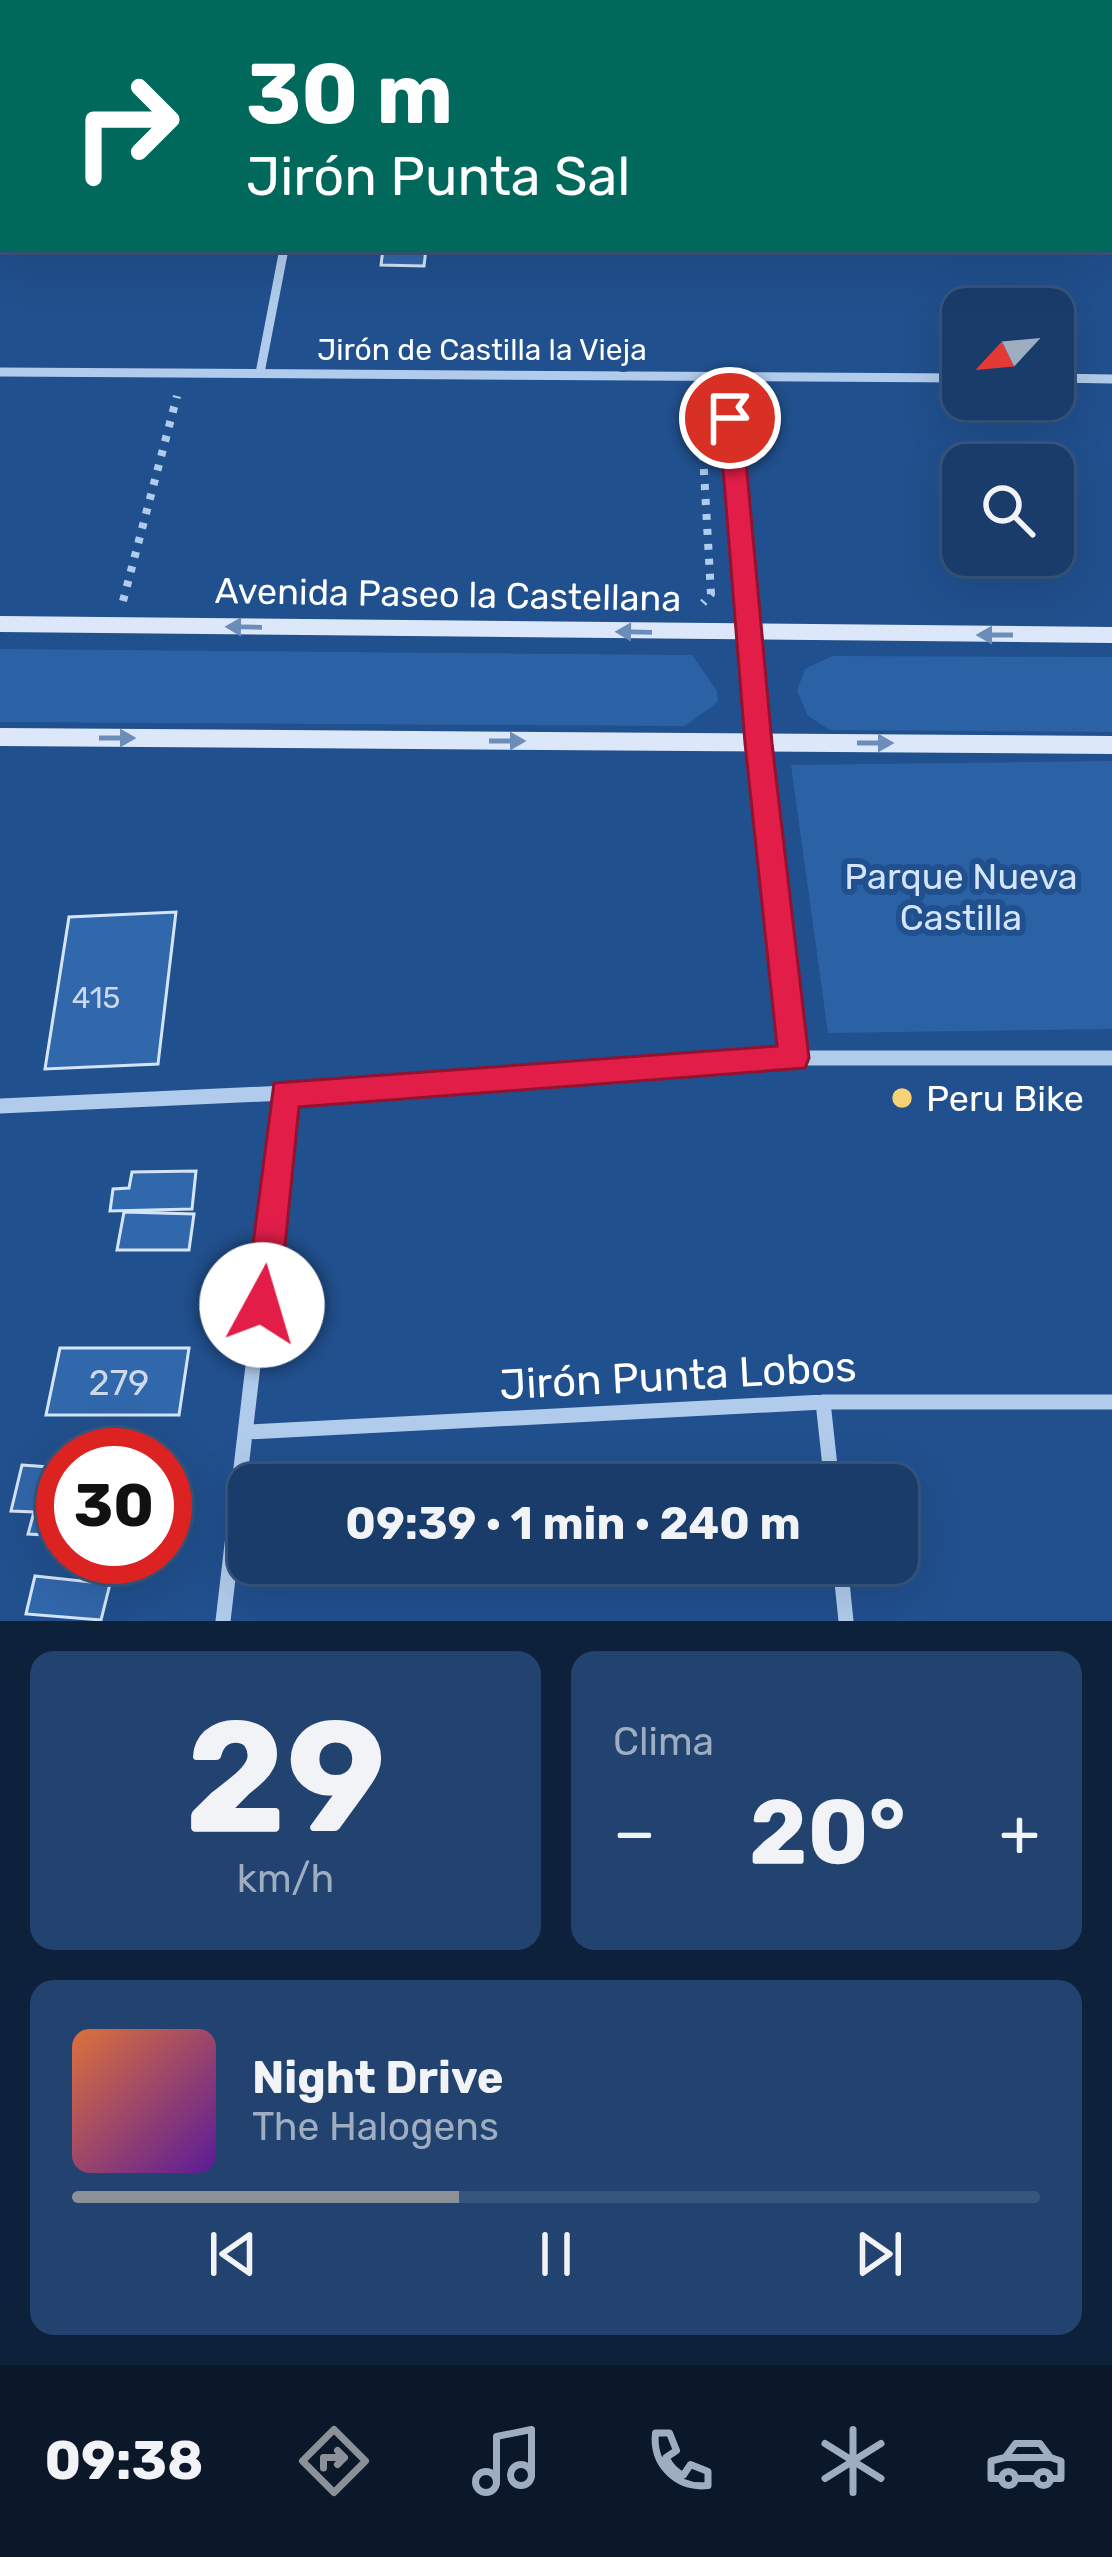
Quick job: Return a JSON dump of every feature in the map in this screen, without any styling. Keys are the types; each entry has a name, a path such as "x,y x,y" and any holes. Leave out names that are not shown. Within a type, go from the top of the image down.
{"main road":[{"name":"Avenida Paseo la Castellana","path":"0,624 1112,635"},
{"path":"0,737 1112,745"}],"street":[{"path":"260,373 283,252"},
{"name":"Jirón de Castilla la Vieja","path":"0,372 942,378"},
{"path":"726,376 758,743 794,1058"},
{"path":"1074,378 1112,379"},
{"path":"0,1106 285,1093 794,1058 1112,1058"},
{"path":"223,1621 285,1093"},
{"path":"823,1402 830,1464"},
{"name":"Jirón Punta Lobos","path":"248,1432 823,1402 1112,1402"},
{"path":"842,1584 846,1621"}],"path":[{"path":"117,626 183,371"},
{"path":"702,442 711,594 706,603"}],"green space":[{"path":"0,649 692,655 717,691 718,702 685,726 0,722"},
{"path":"832,656 1112,657 1112,732 830,730 808,716 797,691 805,669"},
{"name":"Parque Nueva Castilla","path":"1112,761 1112,1029 828,1033 791,765"}],"building":[{"path":"383,252 426,252 424,266 381,265"},
{"path":"176,912 158,1064 45,1069 69,917"},
{"path":"196,1171 192,1209 110,1211 113,1189 129,1188 132,1172"},
{"path":"124,1212 194,1214 189,1250 117,1250"},
{"path":"60,1348 189,1348 179,1415 46,1415"},
{"path":"22,1465 36,1466 36,1534 28,1534 34,1512 11,1511"},
{"path":"35,1576 36,1584 110,1584 101,1620 26,1614"}],"place":[{"name":"Peru Bike","path":"902,1098"}],"route":[{"path":"262,1305 285,1093 794,1058 758,743 730,418"}]}
